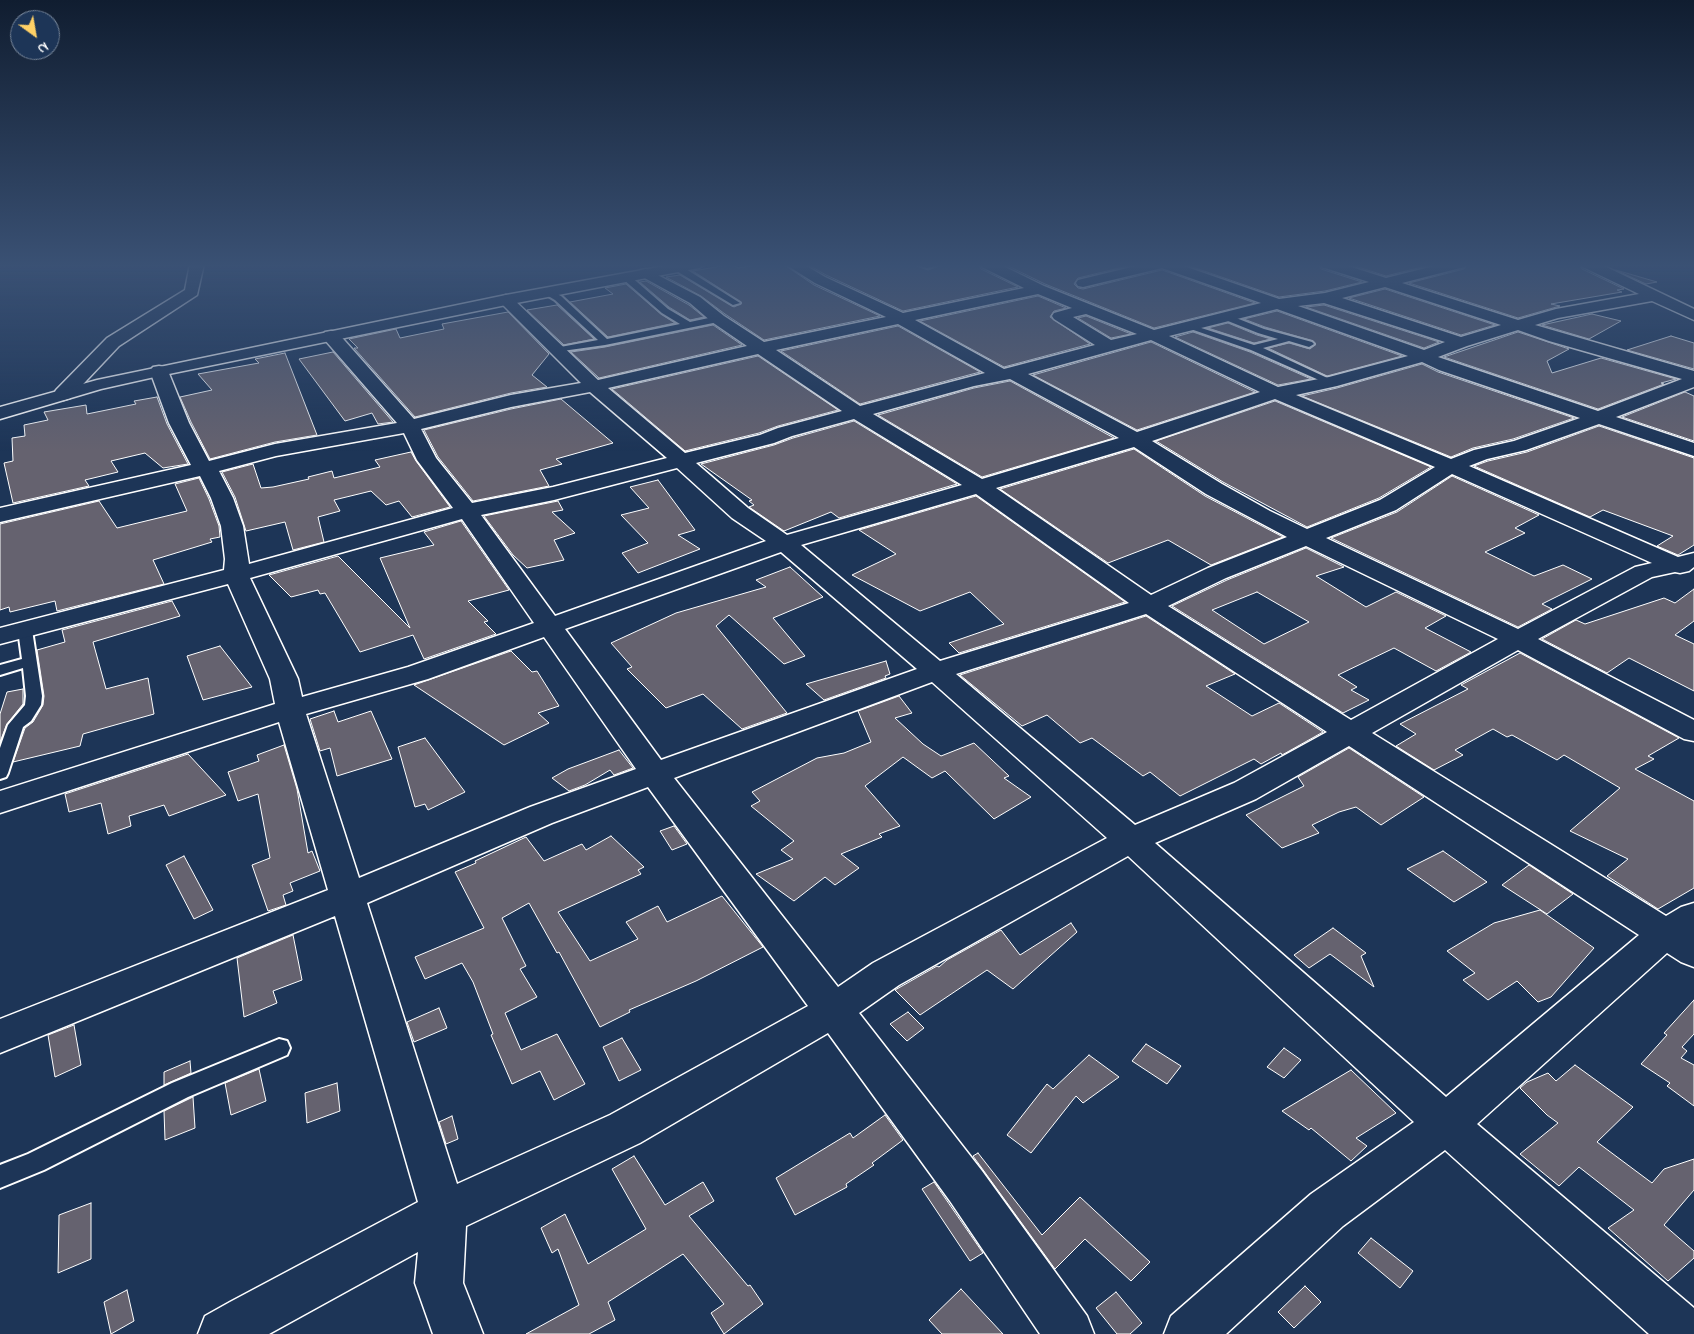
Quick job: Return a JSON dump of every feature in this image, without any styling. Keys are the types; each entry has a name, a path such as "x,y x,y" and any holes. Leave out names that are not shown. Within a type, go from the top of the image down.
{"street":[{"path":"63,394 113,342 138,326"},
{"path":"0,413 63,394 158,371 378,326"},
{"path":"533,326 594,386 682,459 740,513 784,543 1132,840 1446,1124 1686,1334"},
{"path":"742,326 764,348 858,413 878,423 979,488 1149,606 1350,732 1684,934 1446,1124 1326,1210 1189,1334"},
{"path":"0,515 203,469 275,450 384,432 511,401 594,386 700,361 867,326"},
{"path":"916,326 1137,440 1214,490 1262,516 1518,639 1694,732"},
{"path":"1077,326 1109,346"},
{"path":"1131,326 1276,393 1687,565"},
{"path":"1341,326 1414,352 1422,357 1694,450"},
{"path":"1412,326 1461,342"},
{"path":"0,802 290,709 418,673 784,543 979,488 1137,440 1276,393 1331,382 1422,357 1461,342 1520,326"},
{"path":"1522,326 1694,379"},
{"path":"0,636 236,575 467,511 554,493 682,459 767,439 785,432 972,381 1189,327"},
{"path":"331,336 410,426 427,460 467,511 550,625 655,774 966,1186 1069,1334"},
{"path":"158,371 179,424 203,469 209,472 232,526 237,558 236,575 284,679 290,709 444,1213 439,1283 458,1334"},
{"path":"0,1036 347,897 541,815 936,671 1149,606 1217,573 1388,505 1451,466 1482,454 1519,446 1558,433 1694,379"},
{"path":"223,1334 247,1319 444,1213 626,1129 832,1010 886,974 1132,840 1245,791 1518,639 1644,572 1687,565"}],"lane":[{"path":"588,326 605,342"},
{"path":"558,350 682,326"},
{"path":"1252,326 1287,339 1309,344"},
{"path":"1189,327 1254,348 1331,382"},
{"path":"1254,348 1287,339"},
{"path":"0,772 16,725 25,717 32,705 34,696 25,630"},
{"path":"0,670 28,662"},
{"path":"0,1177 36,1162 180,1090 279,1048"}],"building":[{"path":"443,326 522,326 549,354 532,375 547,387 511,393 415,417 354,348 358,348 349,339 396,329 400,338 444,329"},
{"path":"544,326 580,326 594,339 564,345"},
{"path":"596,326 659,326 608,337"},
{"path":"707,326 715,326 742,345 599,378 571,352"},
{"path":"743,326 830,326 764,340"},
{"path":"898,326 980,372 860,404 781,351"},
{"path":"930,326 1064,326 1090,344 1004,367"},
{"path":"1092,326 1112,326 1131,334 1111,338"},
{"path":"1236,326 1271,339 1254,343 1208,328"},
{"path":"1263,326 1319,326 1402,356 1327,376 1268,348 1289,343 1310,349 1316,344 1313,341"},
{"path":"1361,326 1390,326 1439,342 1424,348"},
{"path":"1435,326 1491,326 1461,335"},
{"path":"1546,326 1612,326 1589,339"},
{"path":"1193,332 1250,352 1311,379 1278,385 1175,337"},
{"path":"1518,332 1569,349 1547,361 1552,373 1601,358 1676,379 1661,383 1664,384 1598,409 1444,357"},
{"path":"1671,336 1694,343 1694,369 1627,350"},
{"path":"1151,342 1255,392 1137,430 1033,375"},
{"path":"333,352 393,422 378,424 372,413 345,421 299,359"},
{"path":"285,353 317,435 275,442 210,459 180,397 212,390 198,374 259,363 255,359"},
{"path":"758,356 838,410 759,433 685,451 612,389"},
{"path":"1422,364 1438,372 1574,418 1513,439 1473,448 1451,457 1302,396"},
{"path":"1010,381 1114,438 982,477 878,415 974,388"},
{"path":"1685,392 1694,396 1694,441 1622,417"},
{"path":"157,397 167,424 188,464 163,468 145,453 111,461 118,472 85,480 89,486 13,503 4,463 13,461 12,438 25,436 24,425 48,420 44,412 86,405 87,414 136,404 134,401"},
{"path":"561,399 613,443 556,459 562,464 540,470 549,486 473,501 438,457 424,430 511,409"},
{"path":"1275,401 1431,467 1379,498 1307,527 1223,482 1156,441"},
{"path":"854,421 957,484 839,518 831,512 784,531 749,507 754,505 749,501 752,500 701,464 774,445"},
{"path":"1599,426 1694,458 1694,545 1678,555 1657,546 1673,536 1603,510 1590,517 1474,466 1527,452"},
{"path":"1134,449 1205,496 1283,537 1211,565 1168,540 1108,563 1000,489"},
{"path":"411,452 450,507 412,517 399,501 386,505 371,491 334,500 340,511 318,517 324,542 293,550 285,522 246,531 235,497 222,472 253,464 261,488 273,487 309,479 308,477 332,471 334,478 380,467 375,460"},
{"path":"1452,476 1539,515 1515,528 1525,533 1485,552 1534,576 1563,565 1592,579 1542,604 1552,609 1518,627 1331,538 1397,512"},
{"path":"199,478 219,526 220,537 210,539 212,542 153,560 164,584 57,611 55,601 10,612 9,607 0,610 0,524 99,501 117,528 187,511 175,484"},
{"path":"658,480 695,530 678,535 700,549 638,573 622,553 648,543 621,515 649,508 630,487"},
{"path":"976,496 1125,602 959,653 949,643 1004,624 970,592 920,611 852,575 896,554 859,530"},
{"path":"558,501 563,510 552,512 575,533 554,540 564,560 527,568 513,555 484,516"},
{"path":"461,521 509,590 468,601 488,621 484,622 496,634 424,659 413,635 360,652 325,593 320,594 318,590 291,597 269,575 338,556 410,628 380,558 434,545 424,532"},
{"path":"1306,548 1344,567 1316,576 1366,607 1396,592 1446,616 1425,628 1471,652 1436,671 1394,648 1338,675 1357,687 1351,690 1369,700 1343,713 1172,606 1227,580","holes":["1257,592 1309,622 1264,644 1212,610"]},
{"path":"790,567 823,597 773,618 805,656 784,664 729,615 716,626 787,713 742,729 703,694 666,708 627,669 632,667 611,643 676,613 766,587 756,580"},
{"path":"1694,589 1694,621 1675,635 1694,644 1694,691 1629,658 1607,673 1542,639 1576,620 1585,624 1664,598 1675,603"},
{"path":"172,601 180,616 93,642 106,689 148,678 154,714 83,734 80,746 13,762 25,728 33,722 43,705 44,696 37,650 65,642 62,630"},
{"path":"1146,616 1235,674 1206,686 1252,716 1279,703 1323,732 1282,755 1281,753 1261,764 1254,759 1180,796 1150,772 1143,776 1092,738 1080,743 1047,715 1022,726 960,675"},
{"path":"220,646 252,687 203,700 187,656"},
{"path":"511,651 532,672 537,671 559,706 538,713 549,723 504,745 414,685"},
{"path":"1520,653 1679,738 1648,756 1654,759 1635,769 1694,801 1694,888 1658,909 1607,876 1628,859 1570,831 1620,788 1564,755 1557,760 1512,735 1507,737 1493,729 1455,750 1463,755 1434,770 1396,746 1416,734 1400,724 1468,689 1461,685"},
{"path":"886,661 890,674 885,676 886,678 824,700 806,684"},
{"path":"23,689 23,704 7,724 0,742 0,714 7,692"},
{"path":"899,696 912,713 895,718 923,744 941,756 974,743 1009,776 1004,778 1031,797 994,819 945,771 932,778 903,757 865,786 900,826 879,834 882,837 841,854 859,868 835,885 825,877 794,901 756,874 793,859 781,850 794,841 751,806 760,801 752,792 817,758 844,753 871,742 858,711"},
{"path":"334,711 338,722 371,711 392,759 337,776 330,748 320,751 310,719"},
{"path":"425,738 465,792 428,810 425,804 415,807 398,747"},
{"path":"284,745 297,789 308,853 312,851 320,871 290,883 293,891 283,895 286,905 268,911 252,865 270,858 258,794 238,801 228,772 259,761 257,755"},
{"path":"1349,748 1424,797 1381,825 1356,807 1339,812 1312,825 1319,833 1282,848 1246,815 1304,786 1298,777"},
{"path":"619,750 633,768 614,775 610,770 585,785 569,791 552,778 568,769"},
{"path":"188,754 226,795 169,816 164,805 129,816 131,826 108,834 101,803 69,812 65,794"},
{"path":"674,826 687,844 672,850 660,831"},
{"path":"611,836 644,867 638,870 641,874 558,912 590,961 638,939 626,922 658,906 667,922 722,896 763,947 696,981 629,1010 630,1012 600,1027 559,952 557,953 529,903 502,918 526,966 520,969 537,997 505,1013 521,1050 557,1034 585,1084 554,1100 540,1071 512,1084 491,1035 493,1034 473,982 462,963 425,979 415,957 484,928 455,872 526,837 544,861 582,844 586,850"},
{"path":"1443,851 1487,882 1454,902 1407,869"},
{"path":"184,856 213,910 194,919 166,865"},
{"path":"1529,865 1573,894 1547,914 1502,885"},
{"path":"1540,910 1594,948 1551,997 1538,1002 1517,981 1488,1000 1463,980 1475,973 1447,951 1494,923"},
{"path":"1071,923 1077,932 1013,989 987,970 920,1015 895,990 937,966 939,967 947,960 1001,930 1020,955"},
{"path":"1333,928 1366,953 1361,956 1374,987 1330,954 1309,968 1294,955"},
{"path":"293,935 302,980 273,991 277,1003 244,1017 237,958"},
{"path":"1694,1000 1694,1034 1682,1047 1687,1051 1681,1058 1694,1065 1694,1106 1667,1086 1670,1083 1641,1064 1667,1035 1664,1033"},
{"path":"439,1008 447,1028 414,1042 407,1022"},
{"path":"908,1012 924,1028 907,1041 890,1024"},
{"path":"74,1025 81,1065 55,1077 48,1035"},
{"path":"622,1038 641,1070 619,1081 603,1047"},
{"path":"1146,1044 1181,1066 1167,1084 1132,1061"},
{"path":"1284,1048 1301,1060 1284,1078 1267,1067"},
{"path":"1089,1055 1119,1077 1083,1103 1076,1096 1031,1153 1007,1135 1047,1084 1053,1089"},
{"path":"190,1061 191,1073 164,1085 164,1072"},
{"path":"1575,1065 1633,1107 1597,1142 1652,1183 1664,1169 1694,1159 1694,1190 1664,1225 1694,1251 1694,1258 1668,1281 1608,1228 1634,1210 1579,1167 1559,1186 1520,1154 1558,1123 1547,1115 1520,1088 1527,1082 1548,1073 1556,1081"},
{"path":"259,1069 266,1101 231,1115 225,1083"},
{"path":"1351,1070 1396,1113 1356,1138 1367,1146 1351,1161 1311,1128 1309,1130 1282,1111"},
{"path":"337,1083 340,1111 307,1123 305,1093"},
{"path":"193,1097 195,1128 165,1140 164,1111"},
{"path":"885,1115 903,1140 872,1163 874,1165 846,1184 847,1187 795,1215 776,1178 850,1133 853,1138"},
{"path":"452,1116 458,1139 446,1144 439,1122"},
{"path":"978,1153 1042,1235 1080,1197 1150,1262 1131,1281 1085,1239 1055,1269 973,1156"},
{"path":"634,1156 665,1205 703,1182 714,1201 689,1216 748,1286 750,1285 763,1304 724,1334 711,1313 724,1304 683,1254 608,1302 615,1320 589,1334 526,1334 579,1305 558,1249 552,1253 541,1228 565,1214 588,1264 646,1229 612,1169"},
{"path":"934,1182 983,1253 970,1261 922,1189"},
{"path":"91,1203 91,1259 58,1273 59,1215"},
{"path":"1371,1238 1413,1271 1400,1288 1358,1253"},
{"path":"1305,1286 1321,1302 1294,1328 1278,1312"},
{"path":"961,1289 1003,1334 942,1334 929,1320"},
{"path":"127,1290 134,1321 111,1334 104,1302"},
{"path":"1116,1292 1142,1323 1130,1334 1117,1334 1096,1308"}]}
